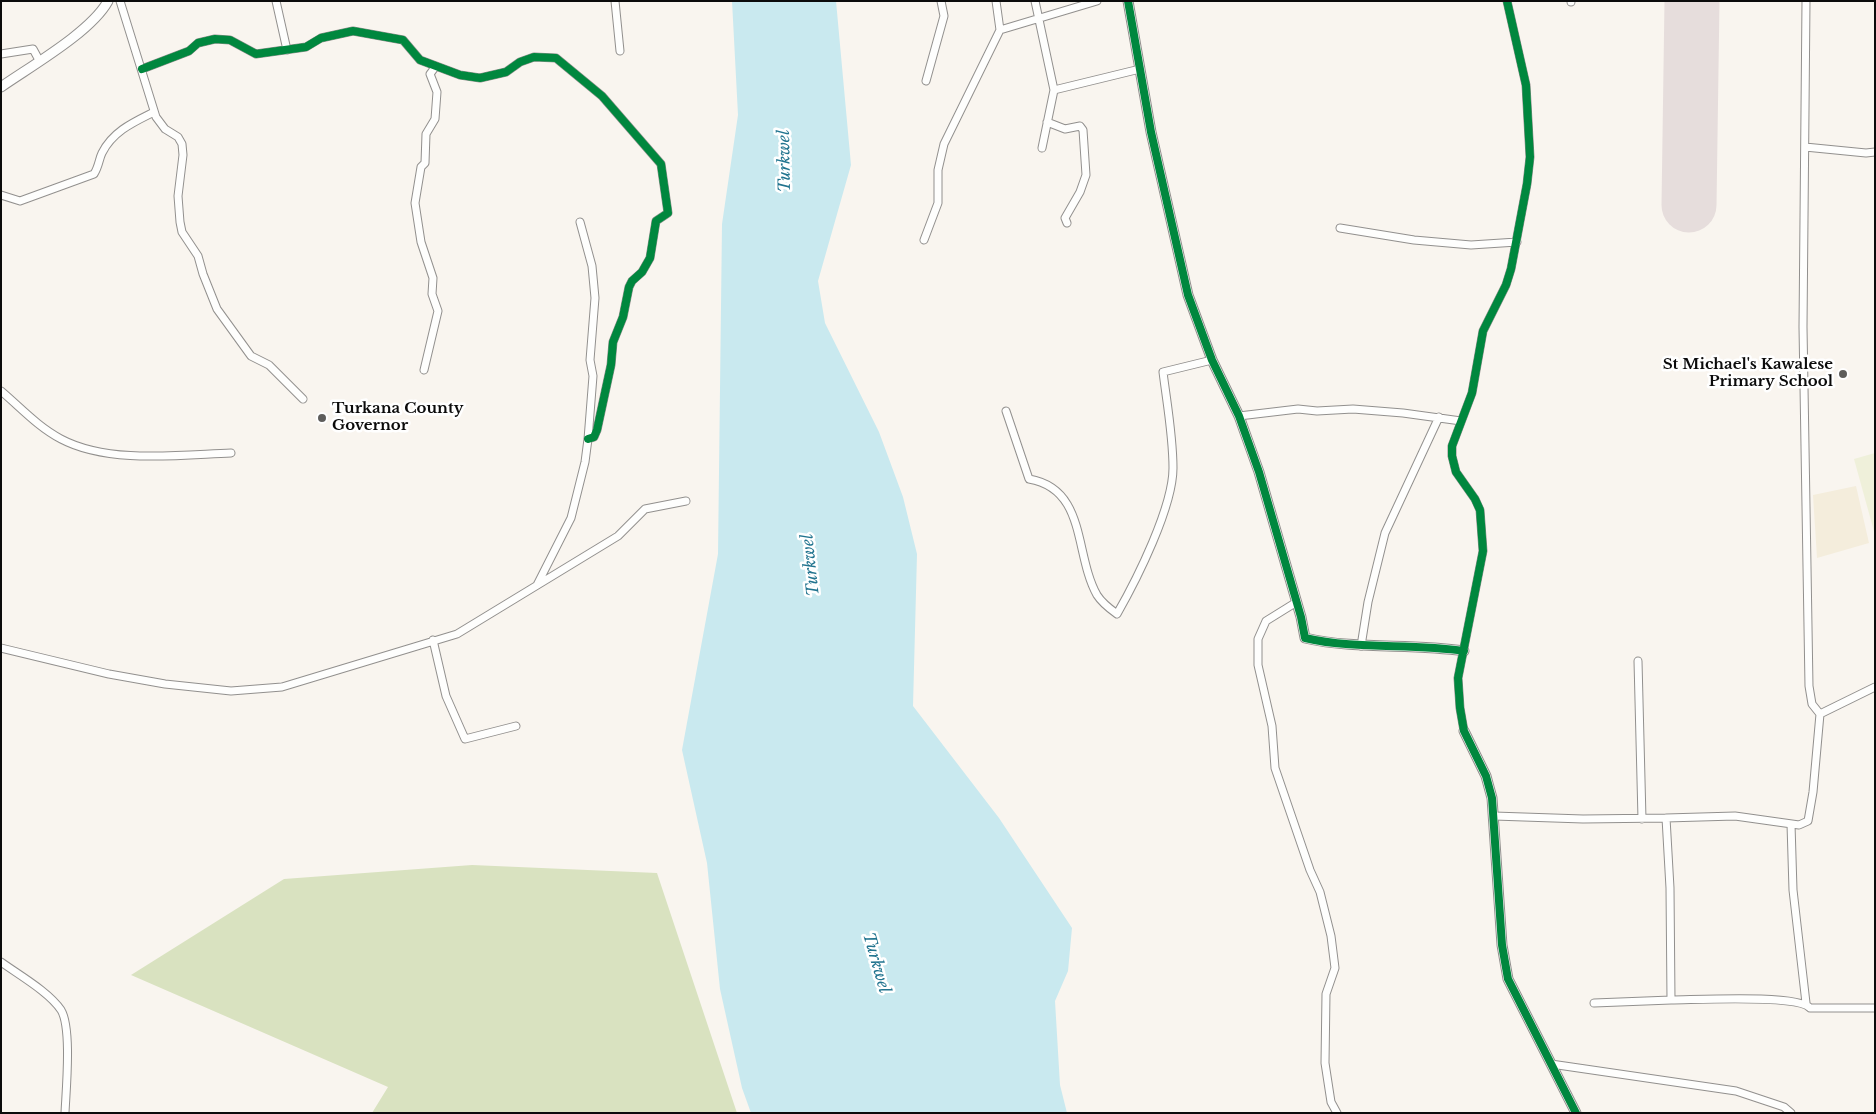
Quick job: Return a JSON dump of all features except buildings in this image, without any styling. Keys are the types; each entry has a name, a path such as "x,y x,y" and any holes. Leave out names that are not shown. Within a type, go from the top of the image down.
{"street":[{"path":"1,87 69,40 97,16 108,1"},
{"path":"120,1 154,112 162,126 175,134 182,144 183,155 178,196 182,232 198,256 202,274 217,310 251,356 269,365 304,399"},
{"path":"276,1 287,50"},
{"path":"615,1 620,51"},
{"path":"926,81 944,16 941,1"},
{"path":"924,240 938,203 938,170 944,144 1000,30 996,1"},
{"path":"1035,1 1054,90 1042,148"},
{"path":"1000,30 1098,1"},
{"path":"1128,1 1167,208 1188,295 1212,360 1239,416 1260,472 1295,603 1301,617 1305,638 1329,644 1361,646 1415,645 1464,651"},
{"path":"1507,1 1526,85 1530,168 1517,242 1506,285 1483,331 1472,393 1453,440 1452,456 1456,472 1475,499 1480,510 1483,551 1458,678 1464,731 1486,776 1494,816 1500,924 1508,979 1576,1113"},
{"path":"1494,816 1642,819 1735,816 1799,825 1808,821 1820,714 1812,704 1808,667 1803,337 1806,1"},
{"path":"142,69 189,51 198,43 221,38 230,40 256,54 306,48 321,38 353,31 403,40 420,60 460,75 480,78 506,72 520,62 534,58 556,58 602,96 661,164 668,213 656,221 650,258 642,272 632,280 629,287 623,317 612,342 611,365 597,430 594,437 588,439"},
{"path":"1,54 33,48 39,60"},
{"path":"424,370 438,311 432,294 433,278 421,242 415,203 422,167 425,163 426,134 435,119 437,92 430,74 436,66"},
{"path":"1054,90 1140,69"},
{"path":"1,195 20,201 94,174 100,163 101,154 112,138 120,131 154,112"},
{"path":"1047,122 1064,129 1080,126 1082,130 1086,175 1080,192 1065,218 1067,223"},
{"path":"1806,147 1866,153 1875,152"},
{"path":"536,585 571,518 585,462 588,439 593,376 590,360 595,298 592,266 580,222"},
{"path":"1340,228 1414,240 1471,245 1517,242"},
{"path":"1006,411 1029,479 1049,484 1063,496 1073,515 1087,569 1098,596 1117,614 1139,571 1158,524 1173,469 1163,372 1212,360"},
{"path":"1,391 49,432 61,439 84,447 142,456 231,453"},
{"path":"1239,416 1298,409 1317,411 1374,410 1461,421"},
{"path":"1361,646 1368,602 1385,533 1438,417"},
{"path":"1,648 109,674 165,684 231,691 282,687 457,634 618,536 645,509 686,501"},
{"path":"1295,603 1266,621 1258,639 1258,665 1272,726 1275,768 1310,870 1320,892 1331,936 1335,968 1326,994 1325,1063 1331,1102 1338,1113"},
{"path":"433,640 446,696 465,739 516,726"},
{"path":"1638,661 1642,819"},
{"path":"1820,714 1875,687"},
{"path":"1666,818 1670,888 1671,1000"},
{"path":"1790,824 1793,890 1806,1003 1810,1008 1875,1008"},
{"path":"1,962 53,1001 62,1012 67,1069 65,1113"},
{"path":"1594,1003 1780,999 1806,1003"},
{"path":"1551,1064 1736,1091 1784,1107 1791,1113"}],"shaded area":[{"path":"1856,486 1869,543 1817,558 1813,495"}],"green space":[{"path":"1875,453 1875,535 1854,459"},
{"path":"472,865 657,873 737,1113 372,1113 388,1087 131,975 284,879"}],"water":[{"name":"Turkwel","path":"732,1 836,1 851,165 818,281 825,323 879,432 903,497 917,554 913,706 999,818 1072,928 1068,971 1055,1001 1060,1085 1067,1113 751,1113 742,1088 720,989 707,863 682,750 718,554 722,224 738,115"}],"runway":[{"path":"1689,205 1692,1"}],"cycle path":[{"path":"1128,1 1151,132 1188,295 1212,360 1239,416 1259,472 1301,617 1305,638 1344,644 1424,647 1464,651"},
{"path":"1507,1 1526,85 1530,157 1527,184 1511,269 1506,285 1483,331 1472,393 1452,446 1452,456 1456,472 1475,499 1480,510 1483,551 1458,678 1464,731 1486,776 1492,798 1502,945 1508,979 1576,1113"},
{"path":"142,69 189,51 198,43 215,39 230,40 256,54 306,47 321,38 353,31 403,40 420,60 460,75 480,78 506,72 520,62 534,57 556,58 602,96 661,164 668,213 656,221 650,258 642,272 632,281 629,287 623,317 613,342 611,365 597,430 594,437 588,439"}],"place":[{"name":"St Michael's Kawalese Primary School","path":"1843,374"},
{"name":"Turkana County Governor","path":"322,418"}]}
